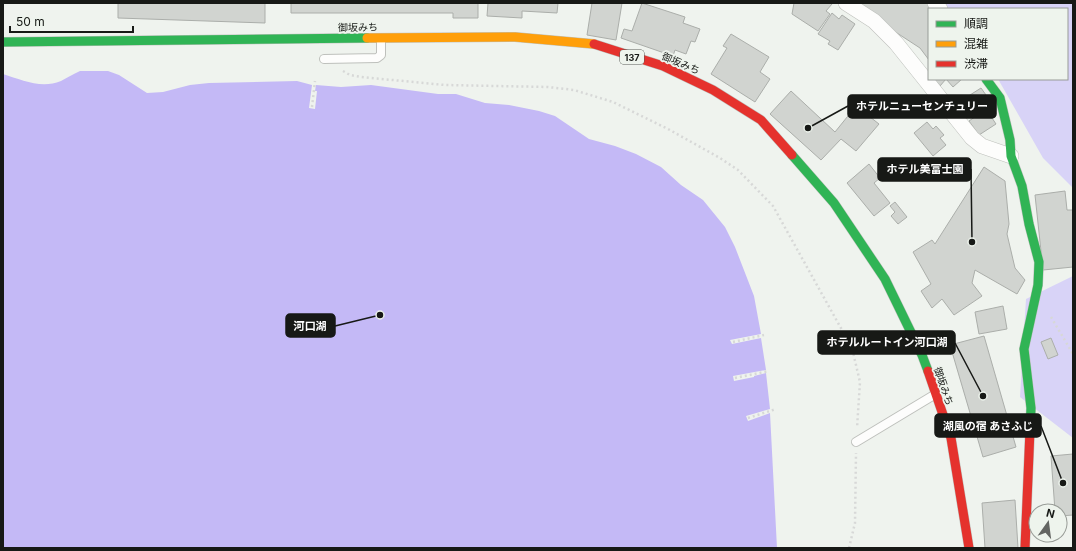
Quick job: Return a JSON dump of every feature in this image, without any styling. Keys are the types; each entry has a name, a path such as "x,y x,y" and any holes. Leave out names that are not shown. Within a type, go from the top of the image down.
{"main road":[{"name":"御坂みち","path":"3,42 515,37 593,44 663,66 713,90 761,120 834,203 885,279 922,355 951,438 969,548"},
{"path":"987,80 1000,98 1010,140 1011,156 1022,186 1029,224 1039,262 1038,285 1024,349 1031,408 1025,548"}],"street":[{"path":"846,3 874,21 896,43 972,138 982,146 1011,156"}],"lane":[{"path":"324,59 376,58 381,55 381,38"},
{"path":"856,442 935,394"}],"path":[{"path":"324,59 350,75 361,78 445,85 548,87 574,90 613,102 720,158 738,170 773,206 852,348 860,382 856,442 855,523 849,548"},
{"path":"312,107 315,81"},
{"path":"1048,312 1073,354"},
{"path":"733,342 764,335"},
{"path":"735,378 769,371"},
{"path":"748,418 776,409"}],"shaded area":[{"path":"944,3 1073,3 1073,188 1043,158 999,80 1068,80 1068,8 947,8"},
{"path":"80,71 108,71 119,75 147,93 163,92 190,85 209,83 297,81 312,85 309,108 315,109 317,91 315,91 316,85 341,87 371,85 438,94 456,94 485,103 509,105 555,116 589,139 615,146 636,154 661,167 681,185 703,200 725,227 735,247 754,296 761,334 730,340 732,344 761,338 766,370 733,376 734,381 766,373 770,409 746,416 748,421 770,413 777,548 3,548 3,74 32,83 46,84 61,81"},
{"path":"1073,276 1073,438 1020,397 1026,299"}],"building":[{"path":"118,3 265,3 265,23 118,18"},
{"path":"291,3 478,3 478,18 453,18 453,13 291,13"},
{"path":"488,3 558,3 557,13 522,11 522,18 487,16"},
{"path":"592,3 622,3 616,40 587,35"},
{"path":"642,3 685,17 683,23 700,29 695,42 691,41 686,54 675,50 673,56 621,38 624,29 632,31"},
{"path":"794,3 832,4 826,11 830,14 818,31 792,14"},
{"path":"851,3 926,3 934,8 928,8 928,59 920,48"},
{"path":"832,13 839,19 842,15 855,24 838,50 828,44 830,41 818,34"},
{"path":"731,34 769,57 760,72 770,79 755,102 711,74 727,48 723,46"},
{"path":"935,80 945,80 940,86"},
{"path":"947,80 961,80 953,87"},
{"path":"981,88 991,102 968,116 959,102"},
{"path":"791,91 835,132 856,106 879,124 856,151 841,139 821,160 770,114"},
{"path":"986,109 996,124 979,135 969,121"},
{"path":"927,122 933,129 936,126 944,135 940,138 946,145 933,156 914,133"},
{"path":"869,164 880,178 874,183 890,203 874,216 847,183"},
{"path":"984,167 1005,181 1009,224 1007,234 1015,268 1025,280 1017,294 975,270 972,283 982,296 954,315 942,299 932,308 921,291 931,284 913,252 932,240 935,244"},
{"path":"1065,191 1067,210 1073,210 1073,267 1043,270 1035,195"},
{"path":"895,202 907,217 898,224 891,216 895,212 890,206"},
{"path":"1003,306 1007,329 979,334 975,312"},
{"path":"984,336 1016,447 983,457 950,345"},
{"path":"1051,338 1058,355 1048,359 1041,342"},
{"path":"1073,454 1073,515 1068,515 1068,503 1054,503 1051,456"},
{"path":"1015,500 1018,548 985,548 982,503"}],"traffic: fast":[{"path":"3,42 367,38"},
{"path":"987,80 1000,98 1010,140 1011,156 1022,186 1029,224 1039,262 1038,285 1024,349 1031,408 1030,430"},
{"path":"792,155 834,203 885,279 922,355 928,371"}],"traffic: slow":[{"path":"367,38 515,37 594,44"}],"traffic: jam":[{"path":"594,44 663,66 713,90 761,120 792,155"},
{"path":"928,371 951,438 969,548"},
{"path":"1025,548 1030,430"}],"place":[{"name":"ホテルニューセンチュリー","path":"808,128"},
{"name":"ホテル美富士園","path":"972,242"},
{"name":"河口湖","path":"380,315"},
{"name":"ホテルルートイン河口湖","path":"983,396"},
{"name":"湖風の宿 あさふじ","path":"1063,483"}]}
